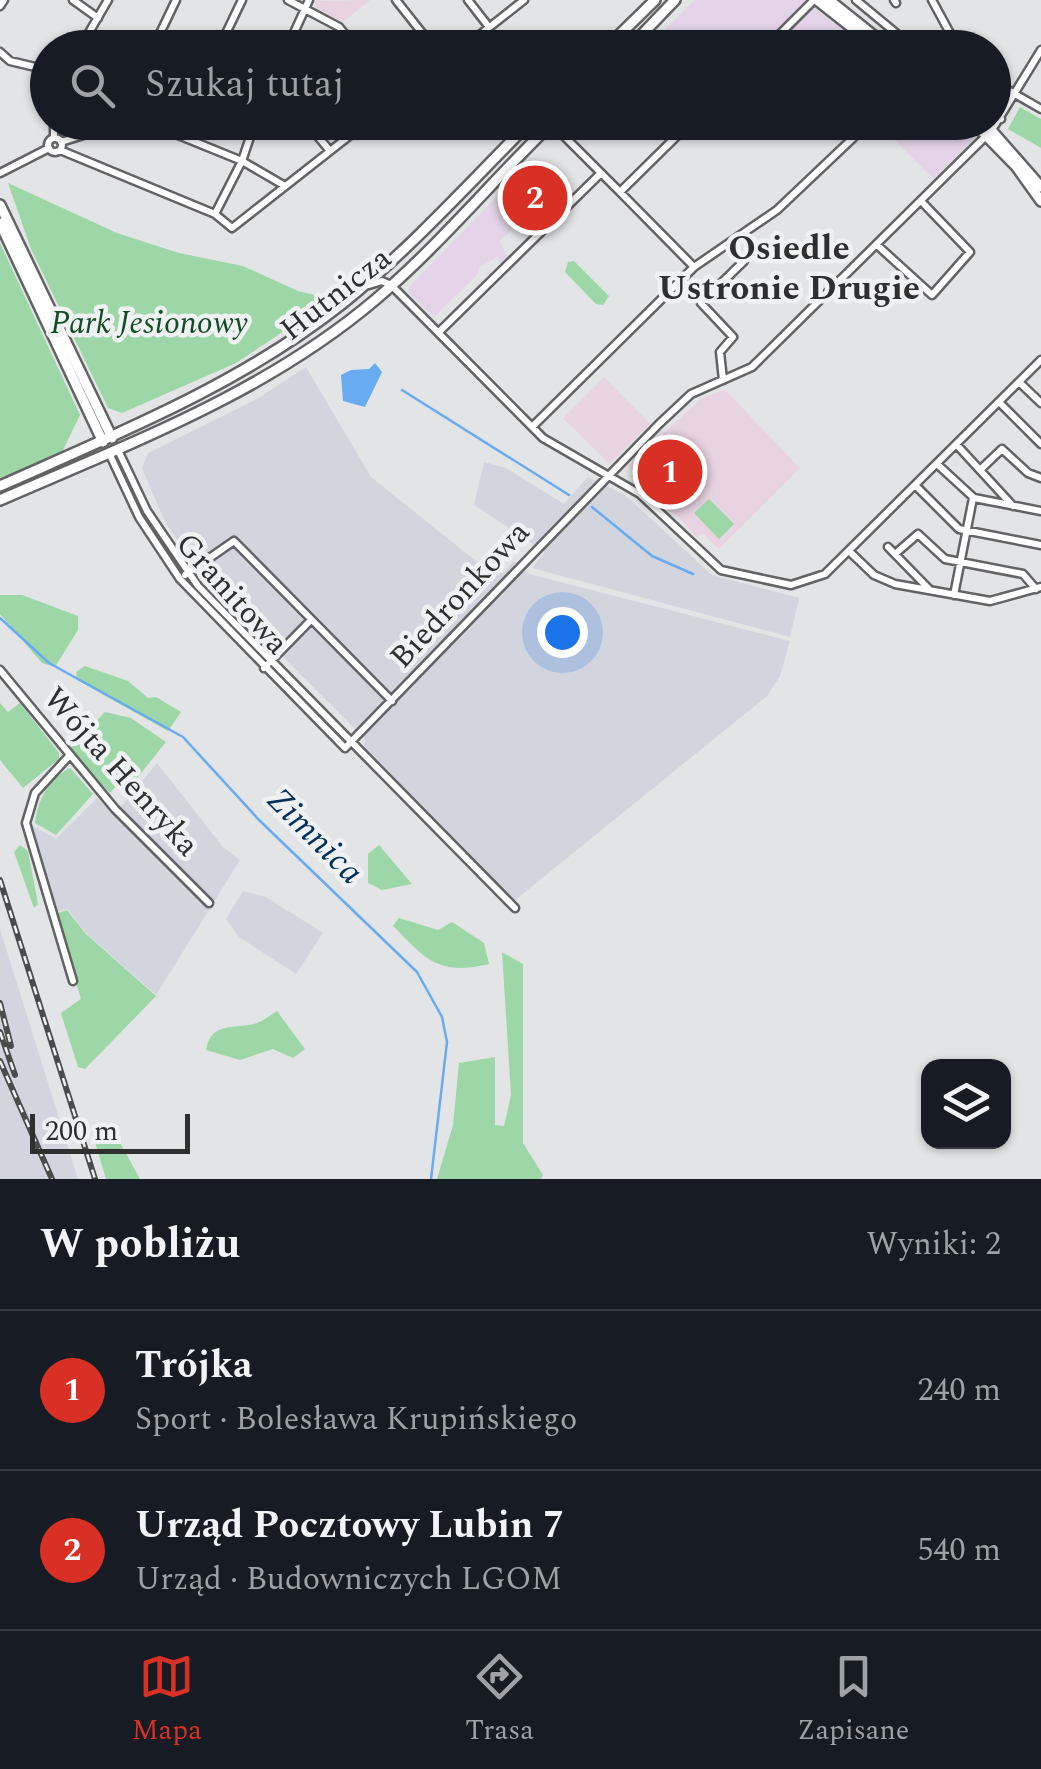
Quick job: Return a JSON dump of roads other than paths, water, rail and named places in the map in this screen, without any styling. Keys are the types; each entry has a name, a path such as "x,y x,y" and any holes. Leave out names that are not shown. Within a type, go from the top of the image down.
{"main road":[{"path":"624,30 655,0"},
{"path":"647,30 675,0"},
{"path":"815,0 854,30"},
{"path":"830,0 868,30"},
{"name":"Hutnicza","path":"0,486 233,377 360,289 512,140"},
{"name":"Hutnicza","path":"0,500 113,452 258,382 391,285 536,140"},
{"path":"996,140 1041,201"},
{"path":"998,140 1041,187"},
{"path":"0,205 113,452"},
{"path":"0,223 107,438"}],"street":[{"path":"72,0 98,18"},
{"path":"91,30 108,0"},
{"path":"161,30 176,0"},
{"path":"228,30 242,0"},
{"path":"288,0 307,4 341,30"},
{"path":"396,0 420,30"},
{"path":"468,0 489,27"},
{"path":"485,30 524,0"},
{"path":"787,30 815,0"},
{"path":"856,0 892,30"},
{"path":"932,0 948,30"},
{"path":"295,30 307,4"},
{"name":"Biedronkowa","path":"1011,103 1041,50"},
{"path":"0,52 10,61 30,66"},
{"path":"1011,92 1041,109"},
{"path":"0,173 67,140"},
{"path":"191,140 242,160 286,186"},
{"path":"215,214 249,140"},
{"path":"321,140 330,151"},
{"path":"58,143 215,214 232,228 344,140"},
{"path":"570,140 694,267"},
{"path":"620,192 673,140"},
{"path":"532,427 694,267 777,210 850,140"},
{"name":"Biedronkowa","path":"346,748 692,394 752,367 978,140"},
{"path":"439,332 602,173"},
{"path":"877,244 932,294 970,252 921,200"},
{"path":"394,257 388,275 391,285 532,427 640,494 726,572 802,584 820,578 1041,360"},
{"path":"723,380 720,352 733,338 701,303 744,262"},
{"path":"360,289 379,282 391,285"},
{"path":"1019,382 1041,404"},
{"path":"999,402 1041,444"},
{"path":"956,444 1013,506"},
{"path":"982,469 1003,449 1028,474 1041,478"},
{"name":"Granitowa","path":"113,452 146,511 188,573 515,908"},
{"name":"Granitowa","path":"113,452 139,517 180,579 346,748"},
{"path":"937,463 973,498 1041,511"},
{"path":"915,485 956,528 1041,545"},
{"path":"954,595 973,498"},
{"path":"895,554 918,534 942,558 1023,574 1038,588"},
{"path":"180,579 234,541 392,701"},
{"path":"888,547 929,590"},
{"path":"849,551 884,581 954,595 995,601 1038,588"},
{"path":"264,668 310,620"},
{"name":"Wójta Henryka","path":"0,670 69,756 209,903"},
{"path":"69,756 35,793 26,823 73,981"}],"water":[{"path":"375,363 382,372 365,407 343,401 341,375 369,369"}],"waterway":[{"path":"402,390 569,495"},
{"path":"592,507 652,556 693,574"},
{"name":"Zimnica","path":"0,618 49,663 183,737 259,820 417,972 442,1017 447,1042 431,1179"}],"railway":[{"path":"0,880 95,1179"},
{"path":"0,1003 11,1046"},
{"path":"0,1032 15,1075"},
{"path":"0,1061 52,1179"}],"place":[{"name":"Urząd Pocztowy Lubin 7","path":"535,198"},
{"name":"Trójka","path":"670,472"}],"district":[{"name":"Osiedle Ustronie Drugie","path":"789,267"}],"park label":[{"name":"Park Jesionowy","path":"149,322"}]}
